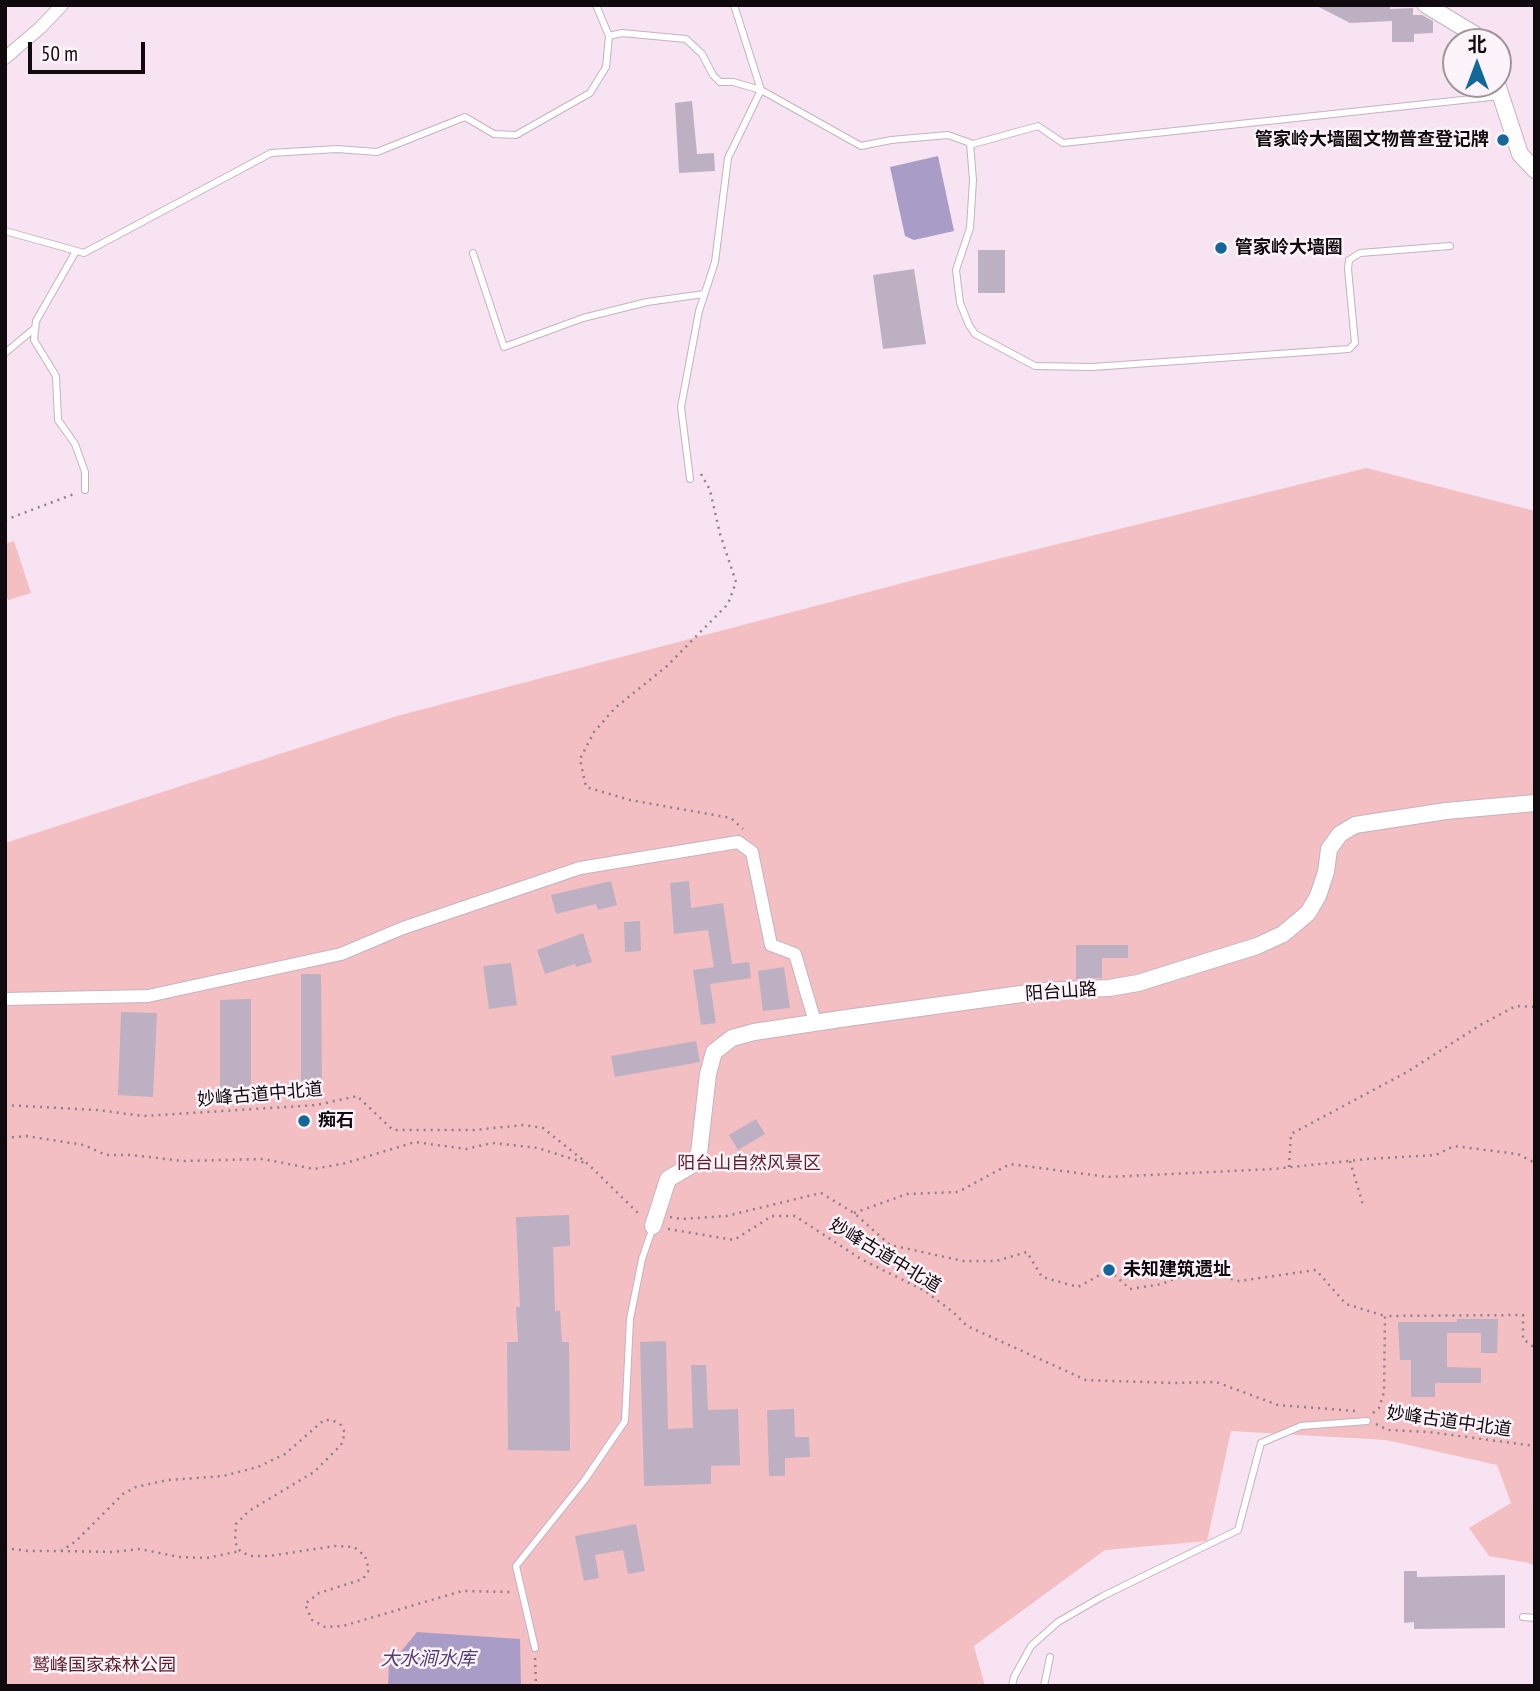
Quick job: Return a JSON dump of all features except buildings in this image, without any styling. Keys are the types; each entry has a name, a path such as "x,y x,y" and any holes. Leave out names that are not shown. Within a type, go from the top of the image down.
{"street":[{"path":"5,58 62,5"},
{"path":"1426,5 1465,28"},
{"path":"1502,98 1520,154 1535,170"},
{"name":"阳台山路","path":"655,1220 668,1179 692,1165 699,1153 708,1074 714,1052 732,1038 754,1032 1044,991 1109,988 1138,983 1256,946 1283,934 1308,913 1318,896 1326,872 1329,849 1340,834 1355,825 1446,811 1535,803"},
{"path":"5,999 148,996 341,954 403,928 580,868 738,842 752,852 771,945 795,954 815,1023"}],"lane":[{"path":"5,230 84,253 271,153 337,149 377,152 464,117 494,134 516,135 590,93 606,67 609,36 596,5"},
{"path":"690,479 681,407 699,311 715,262 728,158 761,90 734,5"},
{"path":"609,36 622,33 686,39 702,54 713,75 720,82 733,82 761,90 860,146 891,140 948,135 970,143 1038,126 1063,143 1442,97"},
{"path":"970,143 973,180 970,228 957,270 960,303 975,334 1035,366 1061,368 1131,365 1349,349 1356,343 1349,260 1360,253 1450,246"},
{"path":"76,251 36,321 34,340 56,376 58,420 75,444 85,472 85,490"},
{"path":"473,253 504,347 583,318 647,302 704,294"},
{"path":"5,353 36,328"},
{"path":"535,1648 516,1566 584,1481 625,1421 630,1319 642,1259 655,1220"},
{"path":"1013,1686 1014,1676 1031,1647 1058,1622 1103,1596 1238,1530 1261,1443 1301,1426 1367,1421"},
{"path":"1522,1617 1535,1618"},
{"path":"1044,1686 1050,1657"}],"path":[{"path":"688,459 710,490 720,534 736,582 728,604 667,666 615,708 594,732 580,759 586,787 630,800 731,817 748,833 752,852"},
{"path":"5,520 85,490"},
{"path":"1289,1167 1291,1134 1407,1073 1482,1024 1516,1006 1535,1007"},
{"name":"妙峰古道中北道","path":"5,1105 97,1110 144,1116 317,1105 357,1096 393,1129 475,1130 523,1125 543,1128 655,1220 734,1240 772,1216 795,1216 861,1259 925,1291 967,1326 1086,1380 1173,1384 1216,1382 1278,1405 1355,1409 1367,1421 1388,1430 1429,1432 1535,1446"},
{"path":"5,1138 26,1136 84,1145 106,1155 183,1161 263,1159 314,1169 346,1163 415,1142 466,1149 492,1143 538,1148 588,1164"},
{"path":"854,1213 907,1194 958,1192 1010,1164 1108,1177 1289,1167 1436,1155 1454,1146 1518,1154 1535,1163"},
{"path":"1350,1161 1363,1205"},
{"path":"655,1220 726,1216 821,1193 854,1213 890,1245 963,1261 996,1261 1027,1252 1042,1277 1078,1287 1109,1270 1130,1289 1162,1284 1195,1270 1239,1281 1316,1270 1346,1304 1385,1316 1523,1315 1523,1339 1535,1348"},
{"path":"1367,1421 1378,1408 1384,1392 1385,1316"},
{"path":"61,1551 76,1541 123,1494 136,1487 168,1480 223,1476 258,1467 285,1454 324,1420 332,1420 341,1425 345,1433 341,1445 314,1472 250,1511 236,1524 235,1542 240,1551 250,1556 269,1556 335,1546 354,1547 365,1556 369,1570 363,1579 318,1593 305,1604 312,1620 325,1626 343,1626 462,1591 522,1592"},
{"path":"5,1548 28,1551 112,1552 140,1549 179,1557 207,1558 240,1551"},
{"path":"535,1648 536,1686"}],"green space":[{"name":"阳台山自然风景区","path":"1366,468 1535,511 1535,1566 1489,1556 1469,1528 1511,1503 1497,1465 1386,1440 1231,1431 1207,1541 1105,1550 974,1646 985,1686 5,1686 5,843 397,716 933,575"},
{"path":"14,541 31,593 8,600 5,592 5,544"}],"water":[{"path":"938,156 954,231 914,240 905,236 890,167"},
{"name":"大水涧水库","path":"417,1632 520,1639 521,1686 388,1686 389,1666"}],"place":[{"name":"管家岭大墙圈文物普查登记牌","path":"1503,140"},
{"name":"管家岭大墙圈","path":"1221,248"},
{"name":"痴石","path":"304,1121"},
{"name":"未知建筑遗址","path":"1109,1270"}],"park label":[{"name":"鹫峰国家森林公园","path":"104,1666"}]}
